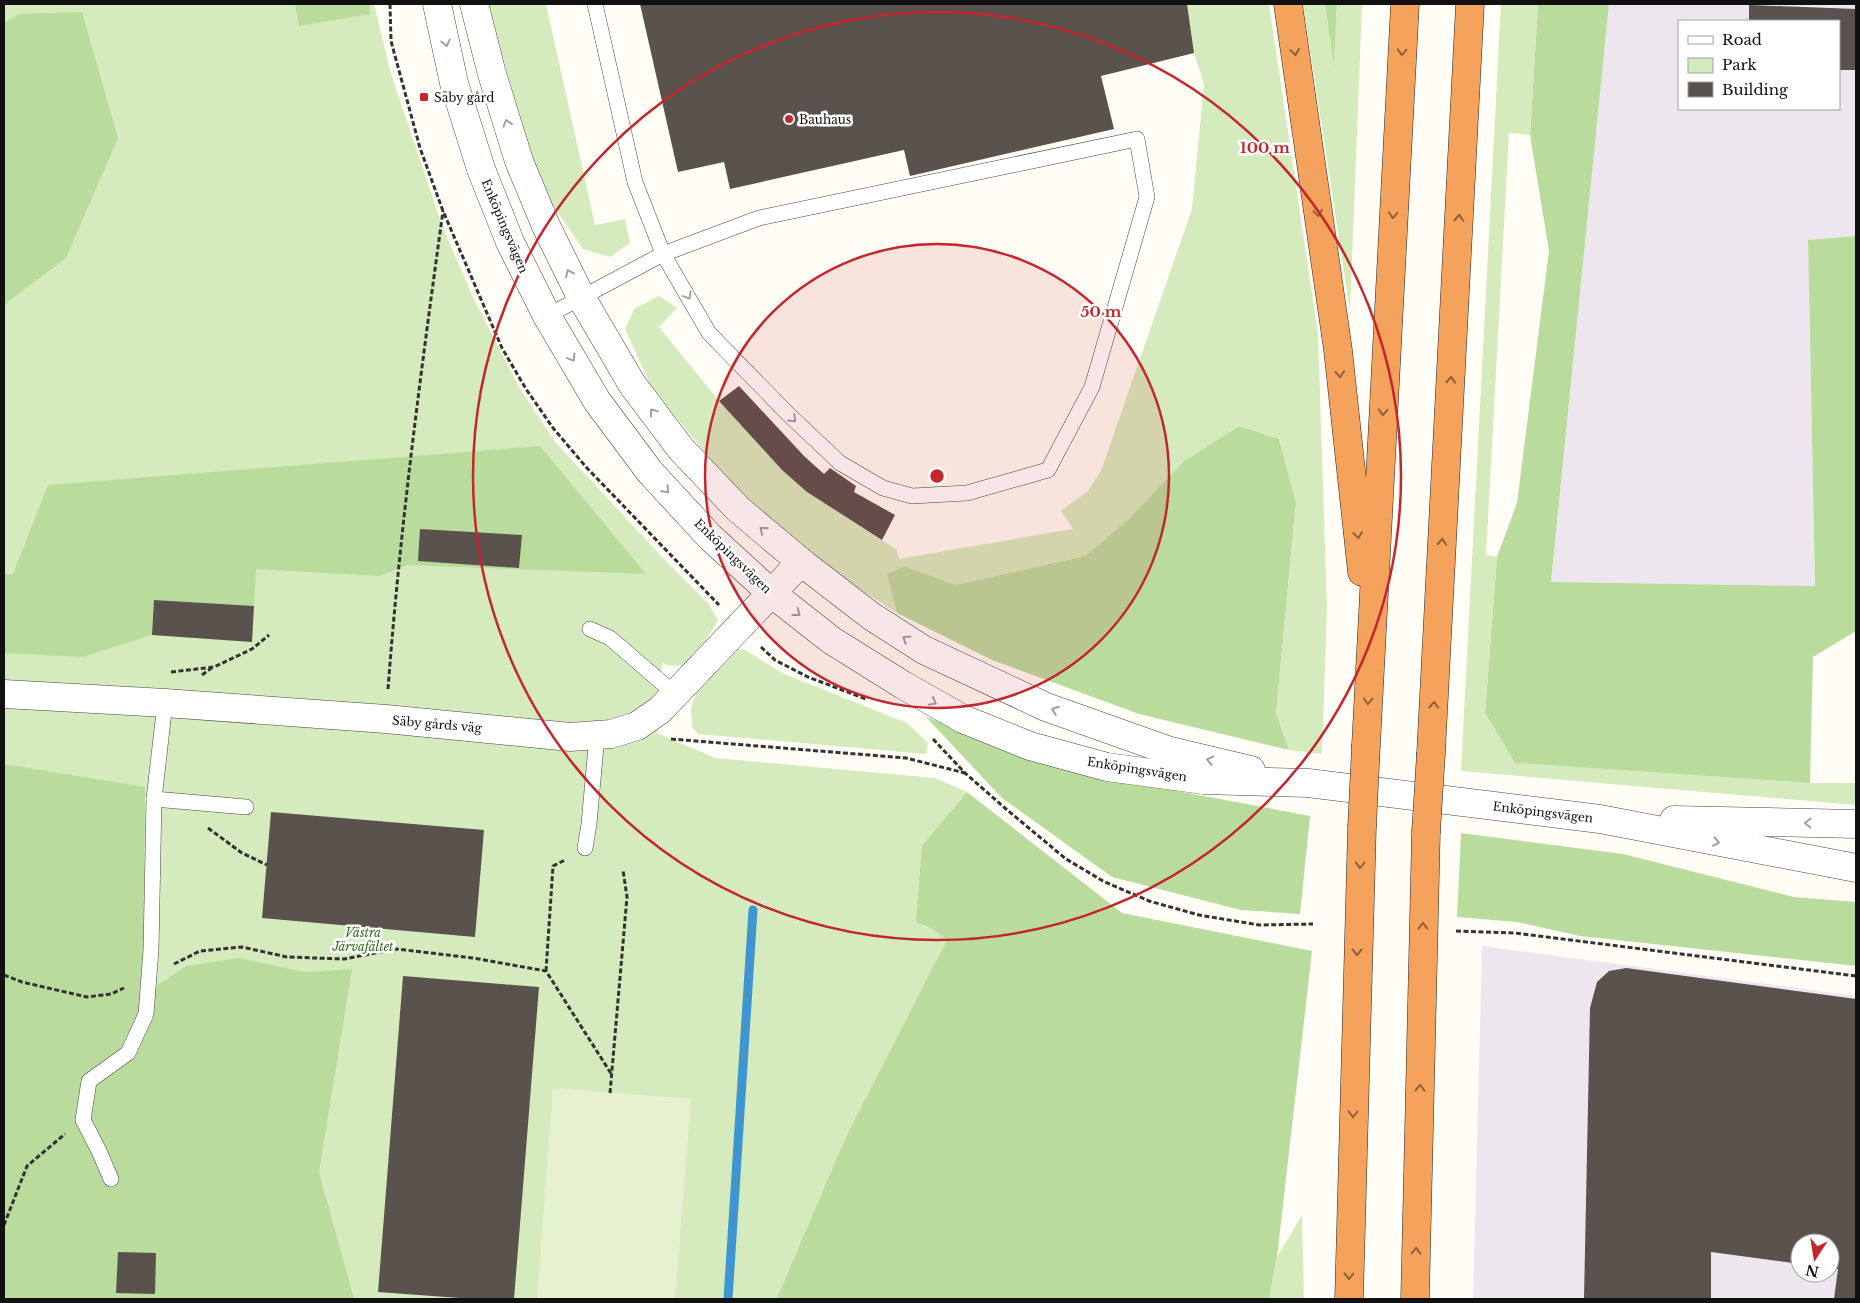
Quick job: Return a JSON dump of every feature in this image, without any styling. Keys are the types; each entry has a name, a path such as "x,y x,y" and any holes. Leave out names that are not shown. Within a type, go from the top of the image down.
{"highway":[{"path":"1288,4 1338,350 1370,656"},
{"path":"1349,1299 1362,827 1404,4"},
{"path":"1415,1299 1426,832 1470,4"}],"street":[{"name":"Enköpingsvägen","path":"437,4 454,83 481,169 510,242 547,316 597,401 650,472 710,537 770,592 831,640 903,685 963,719 1030,746 1106,767 1194,779 1308,783 1600,819 1856,868"},
{"name":"Enköpingsvägen","path":"474,4 492,74 518,161 546,226 581,297 632,384 681,449 738,509 801,562 871,616 924,650 980,678 1046,707 1167,750 1308,783"},
{"name":"Säby gårds väg","path":"4,694 165,703 386,719 570,737 611,734 637,726 660,710 770,592 801,562"},
{"name":"Enköpingsvägen","path":"1600,819 1856,824"}],"lane":[{"path":"547,316 663,254 759,218 1137,140 1146,196 1092,387 1048,470 967,493 912,496 883,488 840,463 788,414 709,333 663,254 635,182 595,4"},
{"path":"590,629 610,638 675,694"},
{"path":"111,1179 83,1120 89,1081 128,1053 146,1014 150,976 154,799 165,703"},
{"path":"585,848 597,735"},
{"path":"154,799 246,807"}],"path":[{"path":"386,719 394,612 416,403 443,211"},
{"path":"162,671 214,667 252,649 269,635"},
{"path":"756,643 774,660 808,676 874,702"},
{"path":"930,737 965,773 1006,809 1066,859 1102,881 1148,901 1199,915 1259,925 1313,924"},
{"path":"670,739 906,758 965,773"},
{"path":"185,801 208,828 242,853 267,865"},
{"path":"585,848 553,866 546,971 612,1075"},
{"path":"610,1093 627,897 623,870"},
{"path":"1456,931 1515,934 1856,976"},
{"path":"4,974 22,982 86,997 112,994 200,951 242,947 287,958 344,959 397,949 473,958 546,971"},
{"path":"4,1226 27,1166 83,1120"}],"shaded area":[{"path":"1609,4 1856,4 1856,236 1808,240 1815,586 1551,582"},
{"path":"1482,946 1856,996 1856,1299 1473,1299"}],"green space":[{"name":"Västra Järvafältet","path":"4,4 374,4 391,74 443,228 473,297 519,387 555,442 665,560 709,604 718,620 703,644 685,664 673,666 662,663 657,733 715,758 935,778 967,792 922,847 1223,1299 4,1299"},
{"path":"295,4 369,4 370,14 299,26"},
{"path":"488,4 546,4 595,225 625,219 630,243 610,257 583,249 538,184"},
{"path":"1187,4 1269,4 1318,334 1327,607 1322,754 1289,750 1276,713 1296,502 1279,439 1239,426 1184,461 1129,519 1085,556 955,585 903,566 887,574 897,613 799,550 722,474 651,386 625,329 634,309 659,296 677,308 659,327 719,401 782,470 807,492 897,550 899,559 1073,529 1061,511 1088,491 1101,471 1192,209 1204,84 1194,53"},
{"path":"1303,4 1325,4 1334,64 1337,4 1362,4 1350,311"},
{"path":"1325,4 1337,4 1334,67"},
{"path":"1501,4 1538,4 1530,135 1509,133 1486,555 1497,557 1485,713 1515,763 1810,783 1856,783 1856,805 1461,771"},
{"path":"1538,4 1609,4 1551,582 1815,586 1808,240 1856,236 1856,631 1813,657 1810,783 1515,763 1485,713 1497,557 1517,503 1549,251 1530,135"},
{"path":"82,12 118,138 66,258 4,305 4,23 20,14"},
{"path":"1239,426 1279,439 1296,502 1276,713 1289,750 1139,714 992,660 897,613 887,574 904,566 955,585 1085,556 1129,519 1184,461"},
{"path":"540,446 646,574 407,565 379,576 256,569 254,606 155,600 152,635 83,657 4,653 4,574 13,574 48,485"},
{"path":"738,650 745,650 784,674 907,723 928,743 926,754 698,734 692,727 691,709 697,691"},
{"path":"926,717 1071,771 1310,816 1300,914 1241,910 1112,877 1002,798"},
{"path":"4,764 145,787 143,995 186,966 240,958 304,972 352,969 319,1172 354,1299 4,1299"},
{"path":"967,792 1122,913 1312,951 1277,1257 1269,1299 778,1299 846,1137 947,940 931,928 916,922 922,846"},
{"path":"1461,833 1623,854 1794,897 1856,902 1856,966 1580,936 1517,922 1457,917"},
{"path":"553,1088 691,1099 675,1299 537,1299"},
{"path":"1302,1215 1304,1299 1269,1299 1277,1257"}],"building":[{"name":"Bauhaus","path":"640,4 1187,4 1194,53 1101,76 1114,129 910,176 904,150 730,189 724,162 678,172"},
{"path":"1749,5 1856,9 1856,70 1840,70 1840,20 1749,20"},
{"path":"739,386 804,456 824,474 830,468 856,486 854,492 895,515 882,540 807,492 782,470 719,401"},
{"path":"420,529 522,535 519,568 418,561"},
{"path":"154,600 254,606 252,642 152,635"},
{"path":"271,812 484,830 475,937 262,918"},
{"path":"1626,968 1856,999 1856,1299 1834,1299 1836,1283 1840,1283 1840,1233 1790,1233 1790,1263 1711,1252 1711,1299 1584,1299 1590,1008 1597,982 1609,971"},
{"path":"403,976 539,987 514,1299 473,1299 378,1292"},
{"path":"118,1252 156,1253 155,1294 116,1293"}],"waterway":[{"path":"728,1299 753,910"}],"place":[{"name":"Säby gård","path":"424,97"},
{"name":"Bauhaus","path":"789,119"}]}
